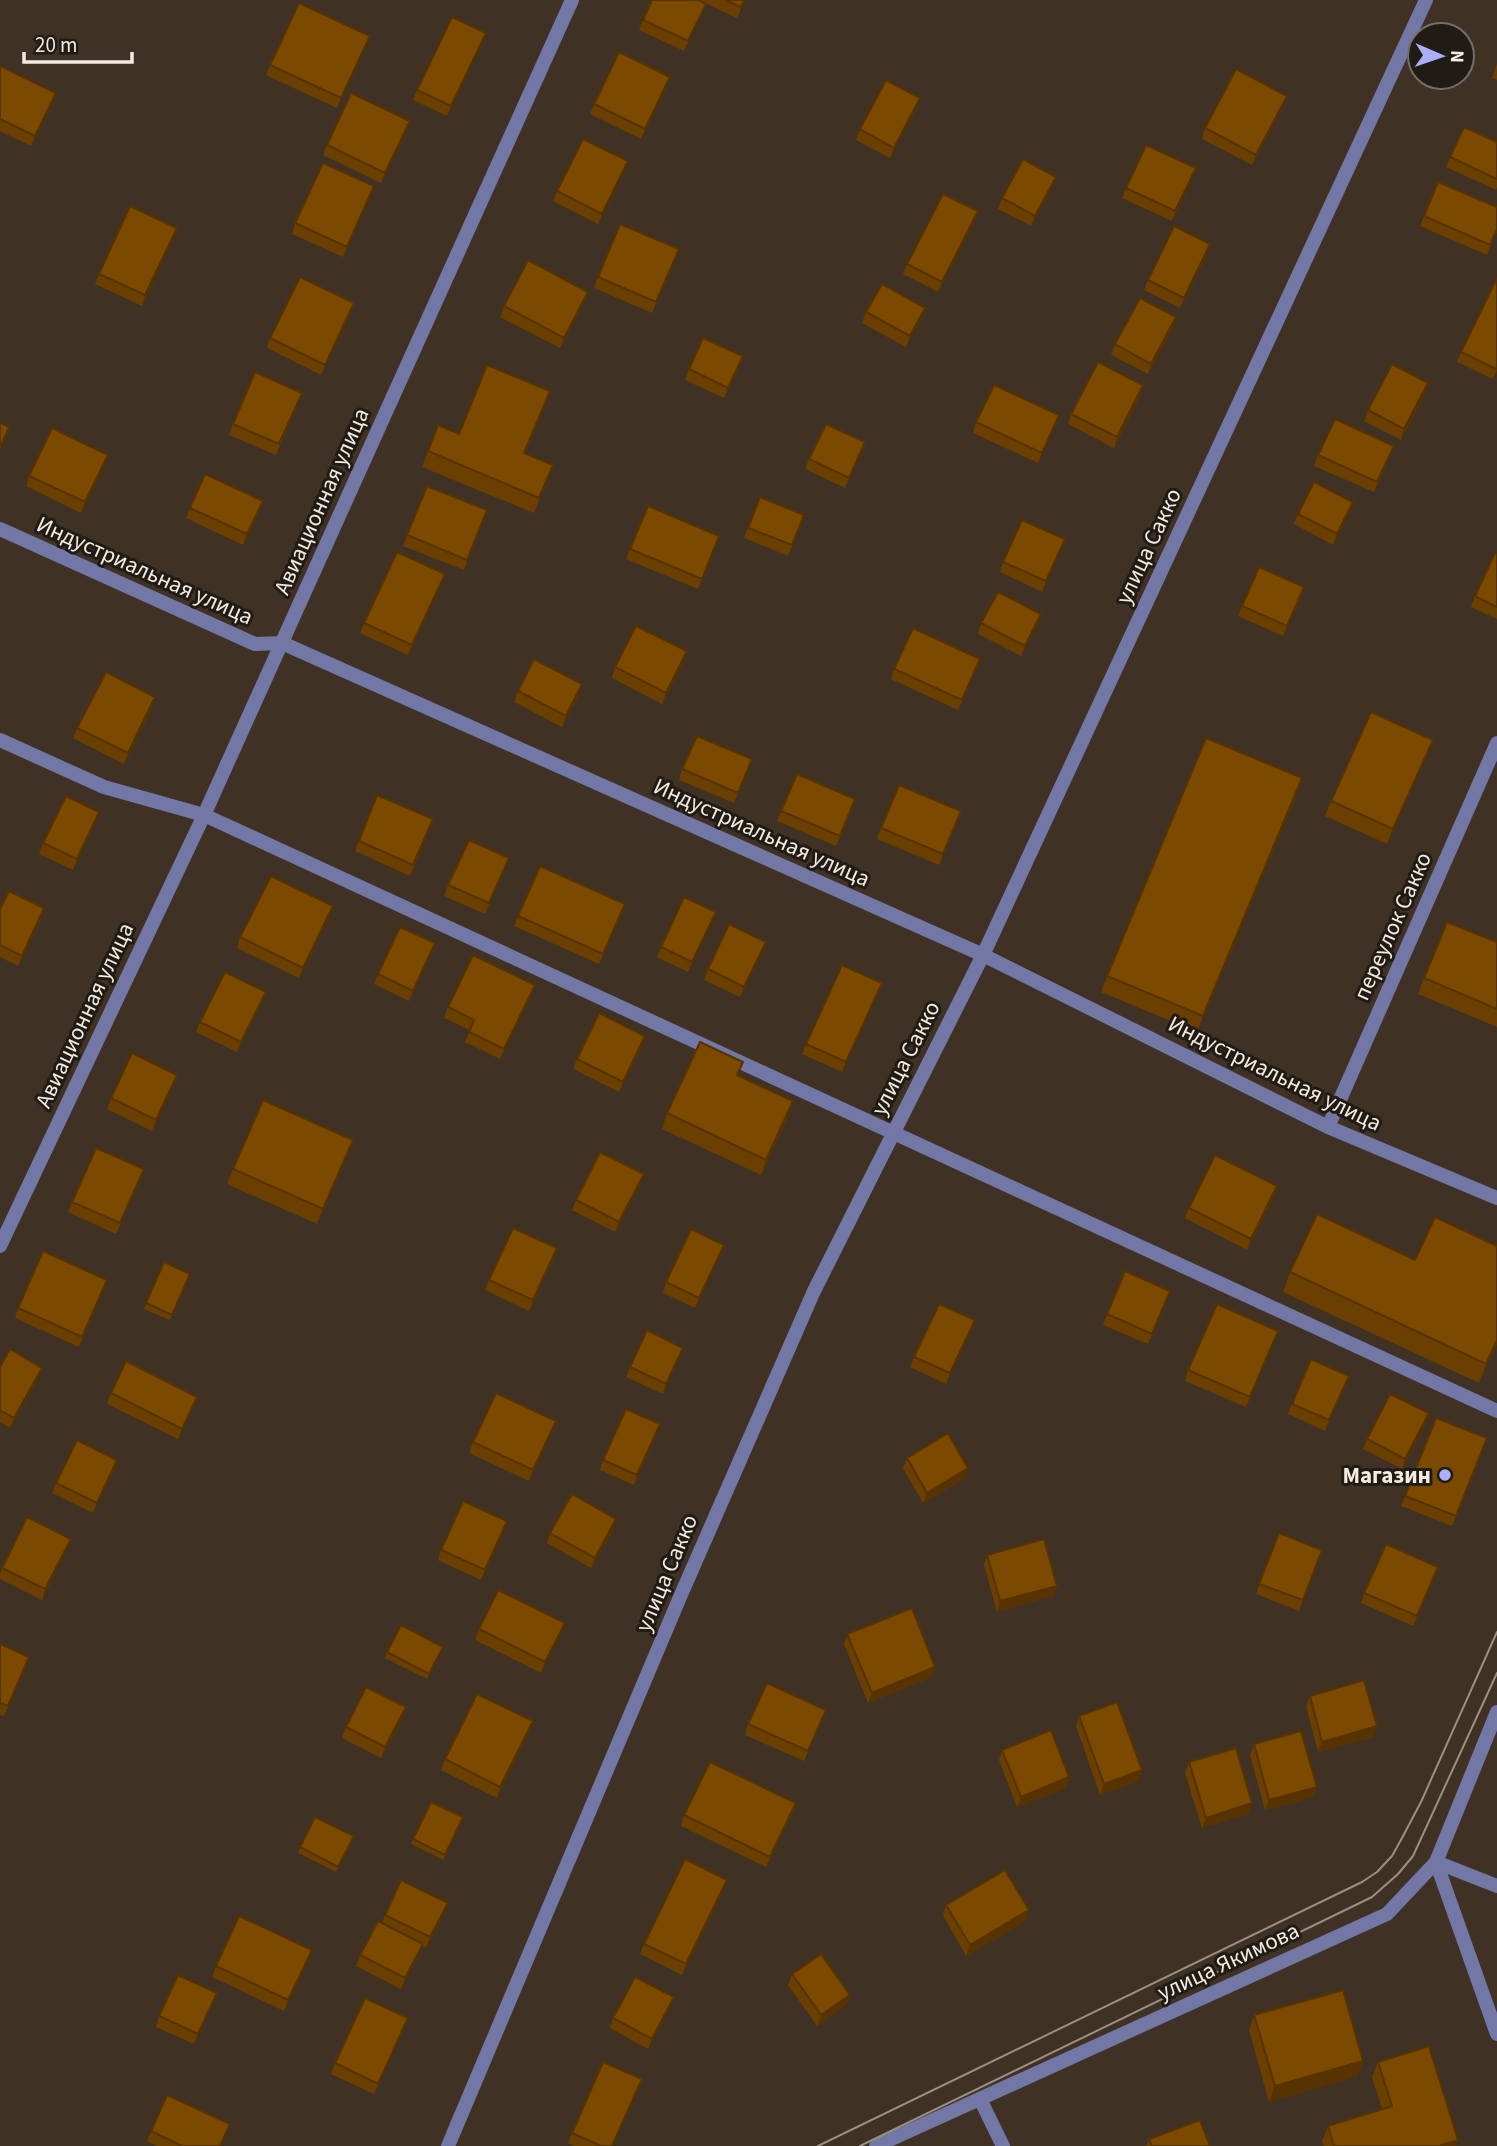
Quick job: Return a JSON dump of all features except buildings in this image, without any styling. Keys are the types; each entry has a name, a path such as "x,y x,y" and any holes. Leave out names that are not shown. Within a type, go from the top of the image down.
{"street":[{"name":"Авиационная улица","path":"0,1246 204,815 572,0"},
{"name":"улица Сакко","path":"449,2146 680,1597 814,1291 983,955 1426,0"},
{"name":"Индустриальная улица","path":"0,529 255,643 282,643 983,955 1328,1127 1497,1198"},
{"path":"0,740 104,787 204,815 1497,1411"},
{"name":"переулок Сакко","path":"1328,1127 1497,743"},
{"name":"улица Якимова","path":"876,2146 1387,1914 1436,1862 1497,1712"},
{"path":"1436,1862 1497,1886"},
{"path":"1436,1862 1497,2034"},
{"path":"980,2099 1003,2146"}],"tram line":[{"path":"818,2146 1362,1882 1377,1872 1392,1856 1421,1802 1497,1632"},
{"path":"860,2146 1372,1897 1398,1874 1413,1856 1497,1673"}],"place":[{"name":"Магазин","path":"1445,1475"}]}
